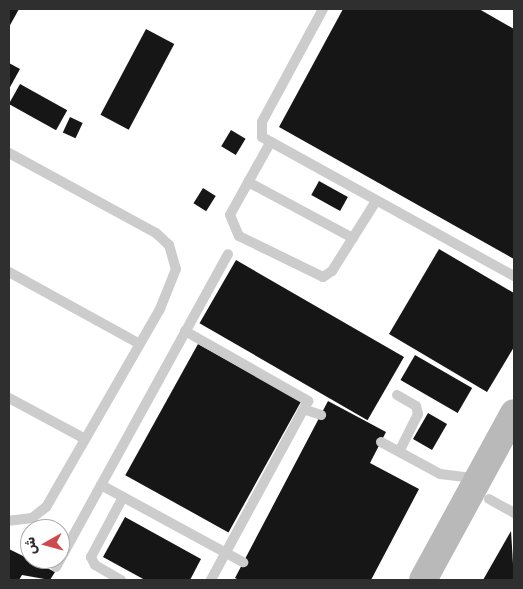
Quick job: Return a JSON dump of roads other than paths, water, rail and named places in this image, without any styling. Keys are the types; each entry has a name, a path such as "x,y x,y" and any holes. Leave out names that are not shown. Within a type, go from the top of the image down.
{"street":[{"path":"443,580 484,488 514,413"},
{"path":"423,580 484,488 514,452"}],"lane":[{"path":"323,9 262,122 261,132 270,143 514,276"},
{"path":"270,143 230,216 235,232 313,276 332,271 376,201"},
{"path":"9,153 156,233 169,245 175,260 175,278 140,344 46,507 32,518 9,521"},
{"path":"248,182 353,238"},
{"path":"70,541 228,254"},
{"path":"9,272 140,344"},
{"path":"185,331 302,394 308,401 306,410 211,580"},
{"path":"397,395 416,406 418,414 399,452"},
{"path":"9,398 85,440"},
{"path":"306,410 321,415"},
{"path":"381,442 451,478 484,488 514,513"},
{"path":"101,485 243,562"},
{"path":"121,580 95,565 91,557 123,497"}]}
